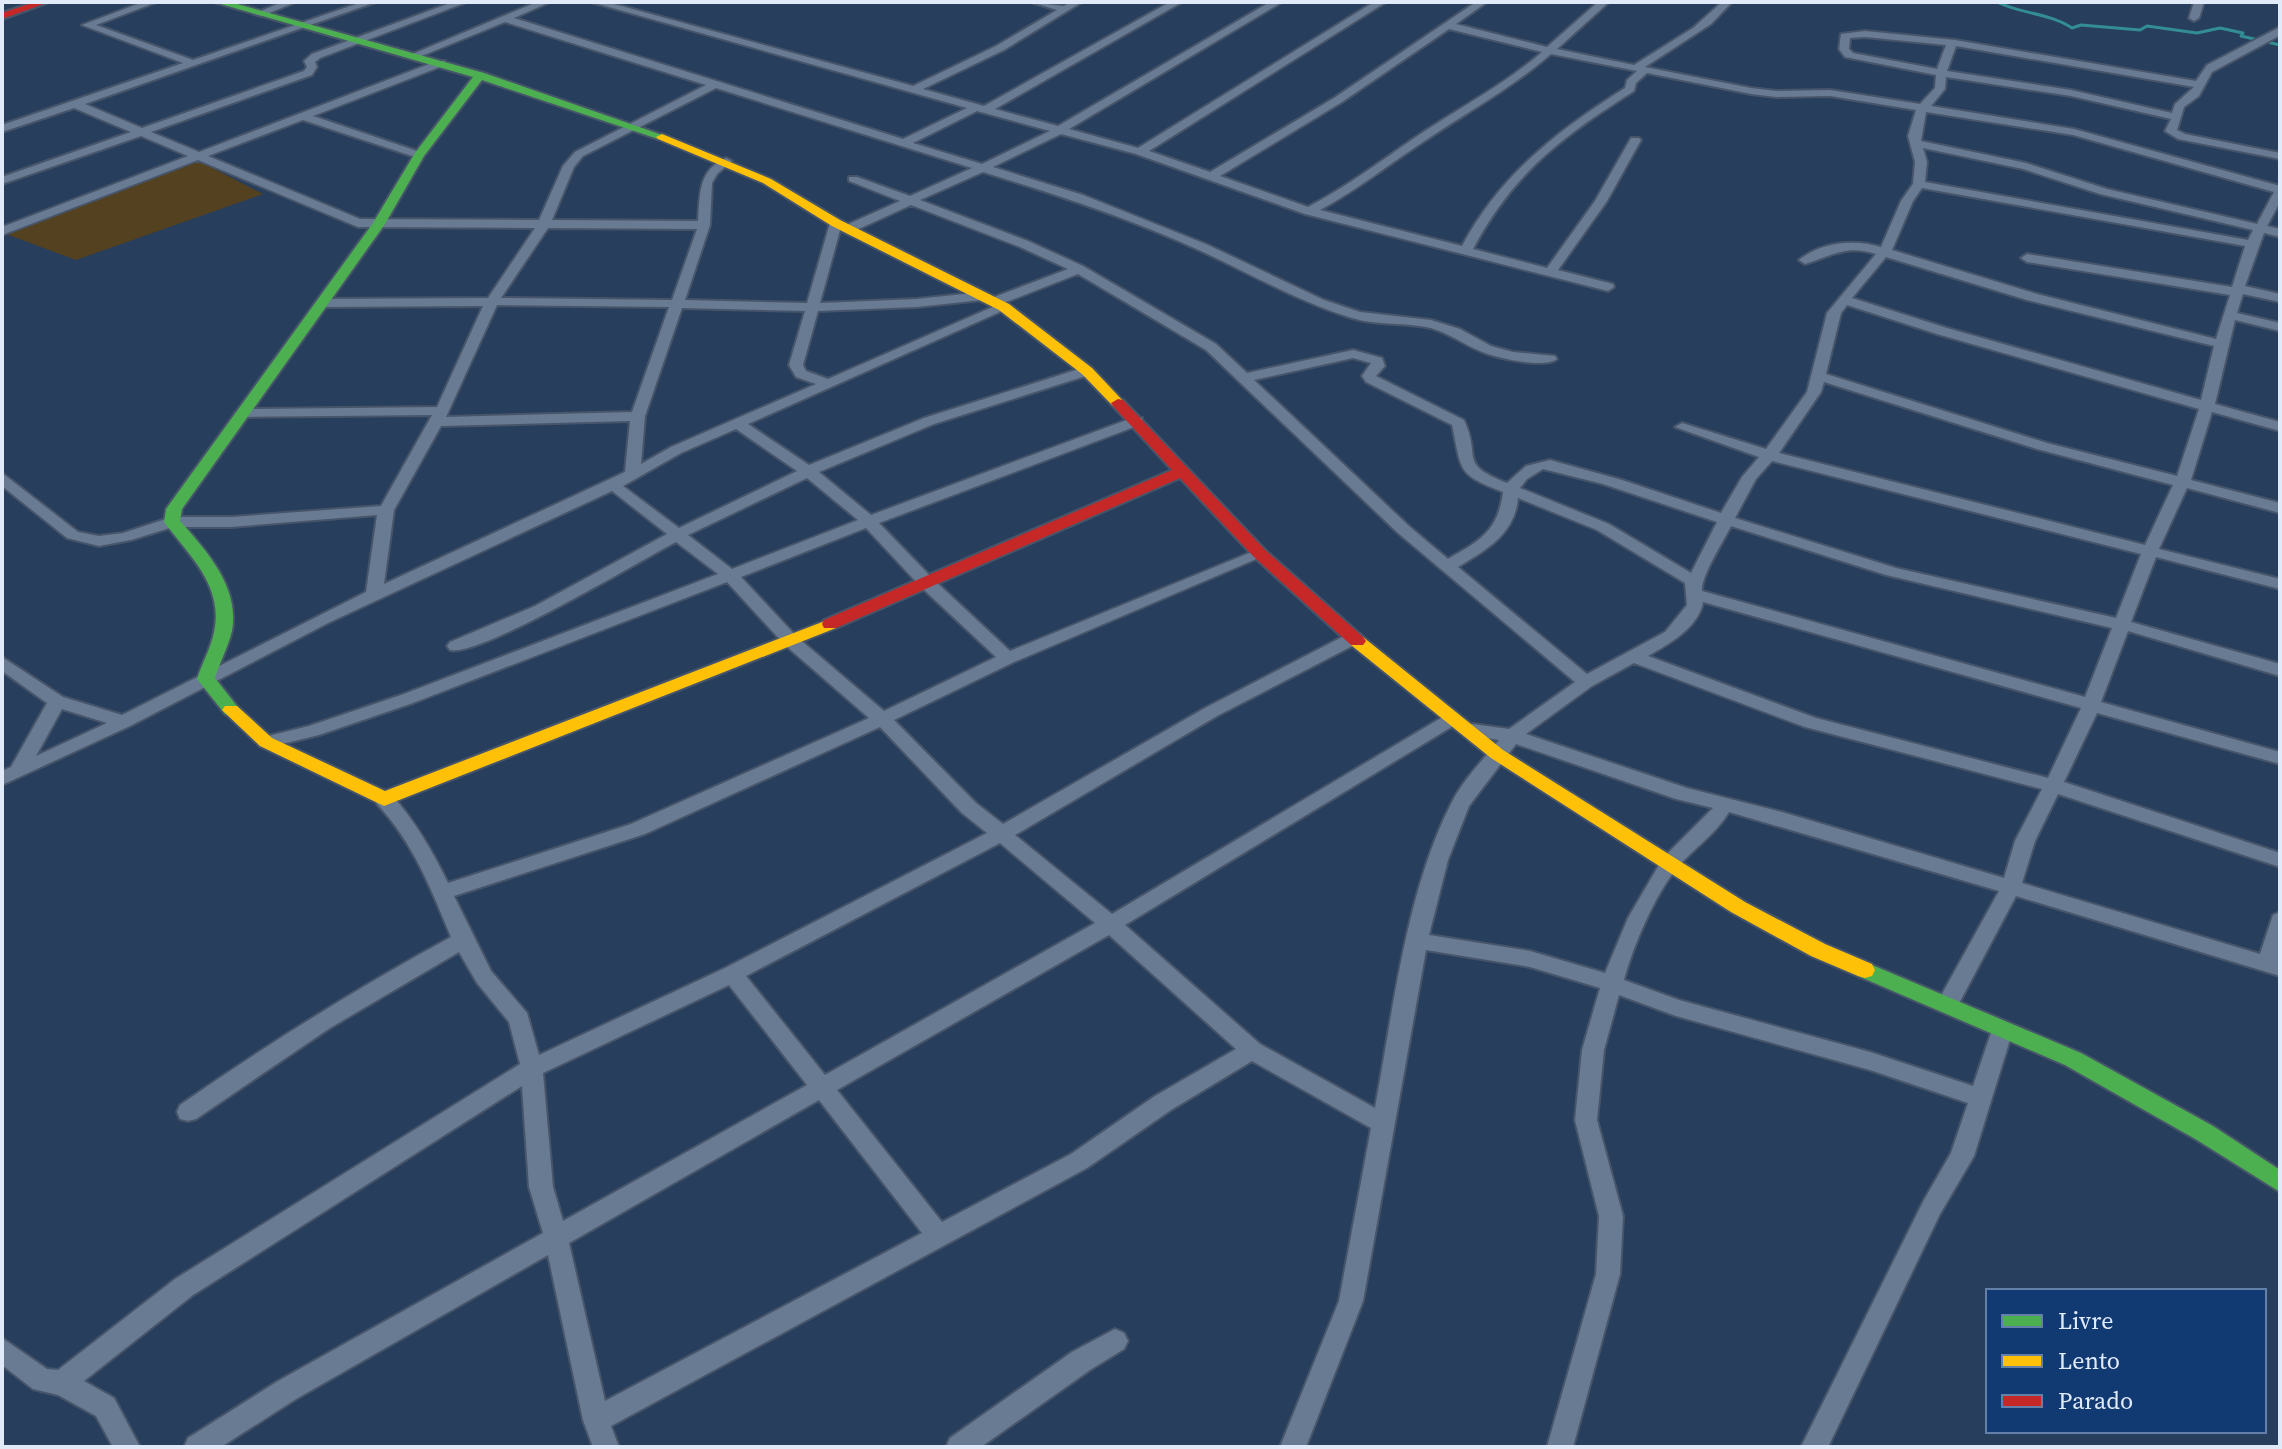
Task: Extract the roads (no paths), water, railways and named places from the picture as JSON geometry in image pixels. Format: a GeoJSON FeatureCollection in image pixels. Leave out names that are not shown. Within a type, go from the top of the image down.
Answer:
{"type":"FeatureCollection","features":[{"type":"Feature","properties":{"kind":"street"},"geometry":{"type":"LineString","coordinates":[[2,16],[44,2]]}},
{"type":"Feature","properties":{"kind":"street"},"geometry":{"type":"LineString","coordinates":[[152,2],[87,25],[195,64]]}},
{"type":"Feature","properties":{"kind":"street"},"geometry":{"type":"LineString","coordinates":[[219,2],[415,55],[633,125],[726,161],[778,187],[842,226],[993,301],[1087,371],[1260,554],[1354,638],[1458,724],[1504,745],[1725,804],[2274,966],[2280,920]]}},
{"type":"Feature","properties":{"kind":"street"},"geometry":{"type":"LineString","coordinates":[[259,14],[291,2]]}},
{"type":"Feature","properties":{"kind":"street"},"geometry":{"type":"LineString","coordinates":[[2,129],[371,2]]}},
{"type":"Feature","properties":{"kind":"street"},"geometry":{"type":"LineString","coordinates":[[2,181],[308,73],[312,67],[309,61],[316,56],[462,2]]}},
{"type":"Feature","properties":{"kind":"street"},"geometry":{"type":"LineString","coordinates":[[415,55],[545,2]]}},
{"type":"Feature","properties":{"kind":"street"},"geometry":{"type":"LineString","coordinates":[[596,2],[1140,152],[1309,211],[1608,287]]}},
{"type":"Feature","properties":{"kind":"street"},"geometry":{"type":"LineString","coordinates":[[1036,2],[1065,9]]}},
{"type":"Feature","properties":{"kind":"street"},"geometry":{"type":"LineString","coordinates":[[915,89],[1000,48],[1077,2]]}},
{"type":"Feature","properties":{"kind":"street"},"geometry":{"type":"LineString","coordinates":[[906,142],[982,108],[1177,2]]}},
{"type":"Feature","properties":{"kind":"street"},"geometry":{"type":"LineString","coordinates":[[826,383],[801,374],[796,365],[810,307],[842,226],[913,202],[984,169],[1060,129],[1277,2]]}},
{"type":"Feature","properties":{"kind":"street"},"geometry":{"type":"LineString","coordinates":[[1140,152],[1381,2]]}},
{"type":"Feature","properties":{"kind":"street"},"geometry":{"type":"LineString","coordinates":[[1212,176],[1338,100],[1482,2]]}},
{"type":"Feature","properties":{"kind":"street"},"geometry":{"type":"LineString","coordinates":[[1309,211],[1373,174],[1417,141],[1501,89],[1551,51],[1604,2]]}},
{"type":"Feature","properties":{"kind":"street"},"geometry":{"type":"LineString","coordinates":[[1466,250],[1490,208],[1514,178],[1570,129],[1630,89],[1640,69],[1656,52],[1700,29],[1727,2]]}},
{"type":"Feature","properties":{"kind":"street"},"geometry":{"type":"LineString","coordinates":[[2194,18],[2199,2]]}},
{"type":"Feature","properties":{"kind":"street"},"geometry":{"type":"LineString","coordinates":[[506,19],[906,142],[1135,218],[1319,303],[1358,316],[1431,324],[1486,349],[1550,359]]}},
{"type":"Feature","properties":{"kind":"street"},"geometry":{"type":"LineString","coordinates":[[1450,26],[1551,51],[1751,91],[1830,93],[2074,132],[2280,191],[2252,244],[2221,344],[2207,407],[2183,480],[2150,551],[2080,733],[2025,841],[2010,889],[1948,1003]]}},
{"type":"Feature","properties":{"kind":"street"},"geometry":{"type":"LineString","coordinates":[[2280,30],[2212,66],[2192,97],[2179,106],[2171,131],[2182,137],[2280,156]]}},
{"type":"Feature","properties":{"kind":"street"},"geometry":{"type":"LineString","coordinates":[[2177,117],[2028,86],[1944,75],[1849,55],[1845,52],[1845,36],[1854,32],[1952,43],[2200,85]]}},
{"type":"Feature","properties":{"kind":"street"},"geometry":{"type":"LineString","coordinates":[[1293,1447],[1351,1301],[1417,941],[1438,860],[1460,804],[1504,745],[1586,682],[1671,636],[1695,606],[1694,588],[1736,499],[1806,406],[1819,376],[1829,327],[1845,300],[1885,251],[1907,201],[1919,184],[1921,162],[1914,136],[1922,109],[1940,89],[1944,75],[1942,69],[1952,43]]}},
{"type":"Feature","properties":{"kind":"street"},"geometry":{"type":"LineString","coordinates":[[2028,86],[2035,58]]}},
{"type":"Feature","properties":{"kind":"street"},"geometry":{"type":"LineString","coordinates":[[2,231],[441,63]]}},
{"type":"Feature","properties":{"kind":"street"},"geometry":{"type":"LineString","coordinates":[[172,522],[174,509],[379,224],[419,155],[480,75]]}},
{"type":"Feature","properties":{"kind":"street"},"geometry":{"type":"LineString","coordinates":[[374,594],[386,510],[439,416],[492,301],[544,224],[569,166],[579,154],[714,85]]}},
{"type":"Feature","properties":{"kind":"street"},"geometry":{"type":"LineString","coordinates":[[75,104],[344,219],[379,224],[704,225]]}},
{"type":"Feature","properties":{"kind":"street"},"geometry":{"type":"LineString","coordinates":[[305,117],[419,155]]}},
{"type":"Feature","properties":{"kind":"street"},"geometry":{"type":"LineString","coordinates":[[1550,273],[1601,201],[1635,140]]}},
{"type":"Feature","properties":{"kind":"street"},"geometry":{"type":"LineString","coordinates":[[1916,143],[2026,166],[2104,192],[2280,233]]}},
{"type":"Feature","properties":{"kind":"street"},"geometry":{"type":"LineString","coordinates":[[632,474],[638,416],[704,225],[706,183],[712,172],[726,161]]}},
{"type":"Feature","properties":{"kind":"street"},"geometry":{"type":"LineString","coordinates":[[853,179],[1024,244],[1079,269],[1211,347],[1446,567],[1586,682]]}},
{"type":"Feature","properties":{"kind":"street"},"geometry":{"type":"LineString","coordinates":[[1919,184],[2252,244]]}},
{"type":"Feature","properties":{"kind":"street"},"geometry":{"type":"LineString","coordinates":[[1805,260],[1841,246],[1864,246],[2032,297],[2221,344]]}},
{"type":"Feature","properties":{"kind":"street"},"geometry":{"type":"LineString","coordinates":[[2027,258],[2280,298]]}},
{"type":"Feature","properties":{"kind":"street"},"geometry":{"type":"LineString","coordinates":[[9,776],[124,722],[374,594],[613,485],[676,450],[826,383],[993,301],[1079,269]]}},
{"type":"Feature","properties":{"kind":"street"},"geometry":{"type":"LineString","coordinates":[[1845,300],[2280,427]]}},
{"type":"Feature","properties":{"kind":"street"},"geometry":{"type":"LineString","coordinates":[[323,303],[492,301],[810,307],[993,301]]}},
{"type":"Feature","properties":{"kind":"street"},"geometry":{"type":"LineString","coordinates":[[2230,315],[2280,327]]}},
{"type":"Feature","properties":{"kind":"street"},"geometry":{"type":"LineString","coordinates":[[1245,378],[1353,354],[1369,358],[1378,364],[1369,376],[1371,379],[1459,423],[1468,467],[1476,476],[1603,527],[1694,588],[1756,613],[2280,758]]}},
{"type":"Feature","properties":{"kind":"street"},"geometry":{"type":"LineString","coordinates":[[456,646],[501,631],[679,534],[809,472],[984,401],[1087,371]]}},
{"type":"Feature","properties":{"kind":"street"},"geometry":{"type":"LineString","coordinates":[[1819,376],[2042,446],[2183,480],[2280,508]]}},
{"type":"Feature","properties":{"kind":"street"},"geometry":{"type":"LineString","coordinates":[[242,413],[638,416]]}},
{"type":"Feature","properties":{"kind":"street"},"geometry":{"type":"LineString","coordinates":[[266,742],[313,731],[407,699],[1137,421]]}},
{"type":"Feature","properties":{"kind":"street"},"geometry":{"type":"LineString","coordinates":[[737,423],[809,472],[869,522],[927,583],[1008,658]]}},
{"type":"Feature","properties":{"kind":"street"},"geometry":{"type":"LineString","coordinates":[[1682,427],[1768,455],[2280,584]]}},
{"type":"Feature","properties":{"kind":"street"},"geometry":{"type":"LineString","coordinates":[[638,438],[676,450]]}},
{"type":"Feature","properties":{"kind":"street"},"geometry":{"type":"LineString","coordinates":[[1446,567],[1482,545],[1501,528],[1511,510],[1510,491],[1516,481],[1529,470],[1541,465],[1553,465],[1617,482],[1644,494],[1892,572],[2124,625],[2280,670]]}},
{"type":"Feature","properties":{"kind":"street"},"geometry":{"type":"LineString","coordinates":[[384,799],[791,641],[1182,471]]}},
{"type":"Feature","properties":{"kind":"street"},"geometry":{"type":"LineString","coordinates":[[2,478],[73,535],[99,541],[125,537],[172,522],[231,522],[386,510]]}},
{"type":"Feature","properties":{"kind":"street"},"geometry":{"type":"LineString","coordinates":[[613,485],[731,576],[791,641],[882,719],[969,808],[1111,924],[1204,1011],[1252,1050],[1382,1123]]}},
{"type":"Feature","properties":{"kind":"street"},"geometry":{"type":"LineString","coordinates":[[172,522],[217,579],[225,607],[218,650],[206,679]]}},
{"type":"Feature","properties":{"kind":"street"},"geometry":{"type":"LineString","coordinates":[[442,892],[638,829],[882,719],[1008,658],[1260,554]]}},
{"type":"Feature","properties":{"kind":"street"},"geometry":{"type":"LineString","coordinates":[[62,1383],[184,1287],[532,1068],[732,974],[1003,833],[1211,712],[1354,638]]}},
{"type":"Feature","properties":{"kind":"street"},"geometry":{"type":"LineString","coordinates":[[1635,657],[1811,723],[2055,786],[2280,860]]}},
{"type":"Feature","properties":{"kind":"street"},"geometry":{"type":"LineString","coordinates":[[2,663],[57,701],[124,722]]}},
{"type":"Feature","properties":{"kind":"street"},"geometry":{"type":"LineString","coordinates":[[206,679],[223,702],[266,742],[384,799],[398,812],[484,977],[519,1019],[532,1068],[541,1187],[556,1236],[596,1420],[606,1447]]}},
{"type":"Feature","properties":{"kind":"street"},"geometry":{"type":"LineString","coordinates":[[9,776],[57,701]]}},
{"type":"Feature","properties":{"kind":"street"},"geometry":{"type":"LineString","coordinates":[[197,1447],[287,1390],[1458,724]]}},
{"type":"Feature","properties":{"kind":"street"},"geometry":{"type":"LineString","coordinates":[[1504,745],[1670,863],[1738,907],[1818,950],[2073,1059],[2205,1133],[2280,1182]]}},
{"type":"Feature","properties":{"kind":"street"},"geometry":{"type":"LineString","coordinates":[[1560,1447],[1608,1274],[1611,1216],[1586,1120],[1593,1050],[1612,983],[1638,918],[1670,863],[1714,821],[1725,804]]}},
{"type":"Feature","properties":{"kind":"street"},"geometry":{"type":"LineString","coordinates":[[188,1112],[246,1071],[388,981],[463,940]]}},
{"type":"Feature","properties":{"kind":"street"},"geometry":{"type":"LineString","coordinates":[[1417,941],[1530,959],[1612,983],[1676,1008],[1870,1061],[1982,1098]]}},
{"type":"Feature","properties":{"kind":"street"},"geometry":{"type":"LineString","coordinates":[[732,974],[940,1238]]}},
{"type":"Feature","properties":{"kind":"street"},"geometry":{"type":"LineString","coordinates":[[1814,1447],[1932,1207],[1962,1156],[2002,1030]]}},
{"type":"Feature","properties":{"kind":"street"},"geometry":{"type":"LineString","coordinates":[[596,1420],[1079,1161],[1163,1103],[1252,1050]]}},
{"type":"Feature","properties":{"kind":"street"},"geometry":{"type":"LineString","coordinates":[[959,1447],[1081,1361],[1115,1341]]}},
{"type":"Feature","properties":{"kind":"street"},"geometry":{"type":"LineString","coordinates":[[2,1350],[42,1380],[62,1383],[105,1407],[127,1447]]}},
{"type":"Feature","properties":{"kind":"waterway"},"geometry":{"type":"LineString","coordinates":[[1997,2],[2054,19],[2072,28],[2081,25],[2140,30],[2147,26],[2197,33],[2220,28],[2280,45]]}}]}
